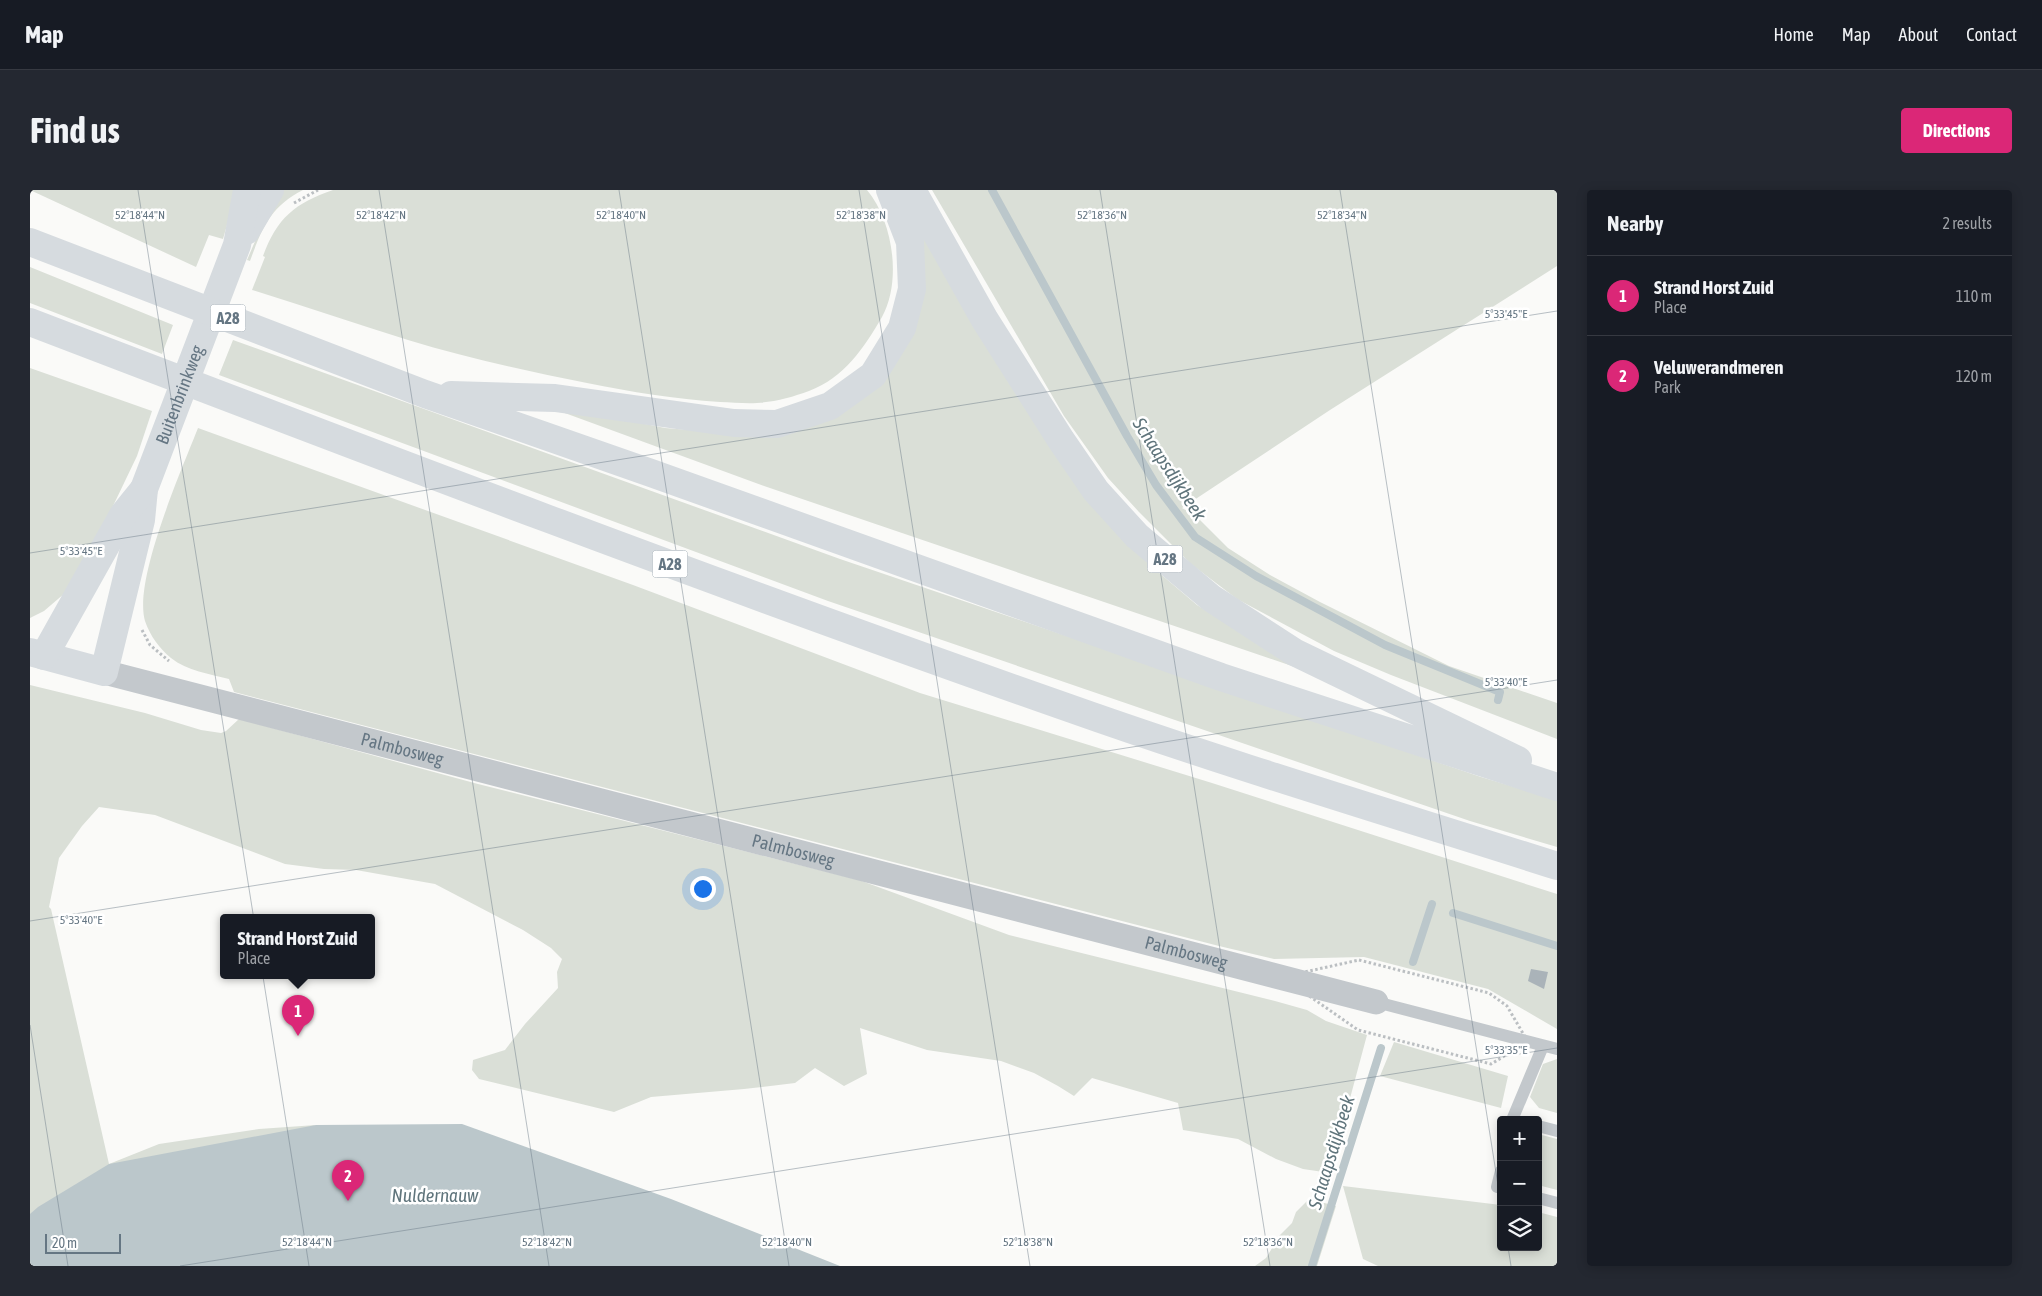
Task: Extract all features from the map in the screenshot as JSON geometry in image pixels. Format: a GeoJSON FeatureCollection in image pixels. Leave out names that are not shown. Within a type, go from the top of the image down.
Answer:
{"type":"FeatureCollection","features":[{"type":"Feature","properties":{"kind":"main road","name":"Buitenbrinkweg"},"geometry":{"type":"LineString","coordinates":[[236,250],[247,190]]}},
{"type":"Feature","properties":{"kind":"main road","name":"Buitenbrinkweg"},"geometry":{"type":"LineString","coordinates":[[104,672],[141,520],[144,489],[236,250],[270,190]]}},
{"type":"Feature","properties":{"kind":"main road","name":"A28"},"geometry":{"type":"LineString","coordinates":[[425,394],[555,398],[734,424],[777,424],[830,406],[873,375],[902,328],[912,289],[910,242],[890,190]]}},
{"type":"Feature","properties":{"kind":"main road","name":"A28"},"geometry":{"type":"LineString","coordinates":[[912,190],[985,320],[1061,440],[1096,492],[1137,536],[1211,598],[1294,652],[1557,779]]}},
{"type":"Feature","properties":{"kind":"main road","name":"A28"},"geometry":{"type":"LineString","coordinates":[[30,242],[425,394],[1221,677],[1557,787]]}},
{"type":"Feature","properties":{"kind":"main road","name":"A28"},"geometry":{"type":"LineString","coordinates":[[30,322],[544,519],[1070,709],[1315,790],[1557,866]]}},
{"type":"Feature","properties":{"kind":"main road","name":"Buitenbrinkweg"},"geometry":{"type":"LineString","coordinates":[[37,654],[123,515],[144,489]]}},
{"type":"Feature","properties":{"kind":"main road","name":"Palmbosweg"},"geometry":{"type":"LineString","coordinates":[[37,654],[104,672]]}},
{"type":"Feature","properties":{"kind":"street","name":"Palmbosweg"},"geometry":{"type":"LineString","coordinates":[[104,672],[1376,1002]]}},
{"type":"Feature","properties":{"kind":"lane","name":"Palmbosweg"},"geometry":{"type":"LineString","coordinates":[[1376,1002],[1557,1049]]}},
{"type":"Feature","properties":{"kind":"lane"},"geometry":{"type":"LineString","coordinates":[[1515,1116],[1542,1046]]}},
{"type":"Feature","properties":{"kind":"lane"},"geometry":{"type":"LineString","coordinates":[[1542,1127],[1557,1131]]}},
{"type":"Feature","properties":{"kind":"lane"},"geometry":{"type":"LineString","coordinates":[[1542,1199],[1557,1203]]}},
{"type":"Feature","properties":{"kind":"path"},"geometry":{"type":"LineString","coordinates":[[1359,960],[1489,993],[1507,1006],[1528,1042],[1491,1064],[1358,1030],[1282,977],[1359,960]]}},
{"type":"Feature","properties":{"kind":"shaded area"},"geometry":{"type":"Polygon","coordinates":[[[30,190],[237,190],[223,239],[209,235],[196,267],[30,190]]]}},
{"type":"Feature","properties":{"kind":"shaded area"},"geometry":{"type":"Polygon","coordinates":[[[277,190],[303,190],[275,211],[263,229],[250,261],[247,260],[277,190]]]}},
{"type":"Feature","properties":{"kind":"shaded area"},"geometry":{"type":"Polygon","coordinates":[[[333,190],[867,190],[876,203],[888,234],[892,252],[892,286],[882,317],[860,351],[833,378],[809,391],[777,400],[748,403],[653,395],[520,369],[452,353],[252,290],[265,257],[263,256],[268,243],[281,222],[308,200],[333,190]]]}},
{"type":"Feature","properties":{"kind":"shaded area"},"geometry":{"type":"Polygon","coordinates":[[[932,190],[1557,190],[1557,266],[1330,410],[1182,508],[1196,516],[1228,548],[1270,575],[1320,602],[1449,666],[1557,703],[1557,739],[1334,651],[1237,599],[1191,564],[1108,478],[1064,416],[932,190]]]}},
{"type":"Feature","properties":{"kind":"shaded area"},"geometry":{"type":"Polygon","coordinates":[[[917,219],[1106,521],[1157,571],[1197,605],[1235,629],[1330,679],[767,487],[532,401],[665,428],[738,434],[885,372],[917,219]]]}},
{"type":"Feature","properties":{"kind":"shaded area"},"geometry":{"type":"Polygon","coordinates":[[[30,267],[173,325],[162,354],[30,303],[30,267]]]}},
{"type":"Feature","properties":{"kind":"shaded area"},"geometry":{"type":"Polygon","coordinates":[[[233,340],[840,559],[1481,777],[1557,800],[1557,847],[1470,821],[828,601],[219,375],[233,340]]]}},
{"type":"Feature","properties":{"kind":"shaded area"},"geometry":{"type":"Polygon","coordinates":[[[30,368],[152,411],[137,456],[90,554],[65,593],[44,611],[30,618],[30,368]]]}},
{"type":"Feature","properties":{"kind":"shaded area"},"geometry":{"type":"Polygon","coordinates":[[[198,428],[633,585],[920,693],[1212,783],[1557,894],[1557,1029],[1488,989],[1364,957],[1274,959],[234,692],[229,679],[191,669],[171,658],[156,642],[145,621],[143,603],[152,553],[171,496],[198,428]]]}},
{"type":"Feature","properties":{"kind":"shaded area"},"geometry":{"type":"Polygon","coordinates":[[[30,685],[145,713],[201,730],[221,733],[239,719],[478,784],[859,880],[1009,935],[1307,1010],[1326,1021],[1367,1035],[1330,1173],[1303,1169],[1276,1159],[1238,1139],[1183,1130],[1178,1103],[1092,1078],[1074,1096],[1034,1073],[1001,1061],[927,1050],[860,1028],[867,1074],[844,1086],[815,1068],[795,1083],[651,1097],[614,1112],[479,1079],[472,1070],[473,1060],[505,1050],[525,1024],[558,988],[557,972],[562,959],[551,948],[523,930],[435,884],[356,870],[324,869],[285,864],[155,815],[99,807],[82,826],[59,858],[49,907],[109,1164],[159,1144],[259,1129],[316,1125],[30,1266],[30,685]]]}},
{"type":"Feature","properties":{"kind":"shaded area"},"geometry":{"type":"Polygon","coordinates":[[[1394,1042],[1508,1076],[1501,1108],[1380,1076],[1394,1042]]]}},
{"type":"Feature","properties":{"kind":"shaded area"},"geometry":{"type":"Polygon","coordinates":[[[1557,1059],[1557,1113],[1539,1108],[1530,1097],[1543,1064],[1557,1059]]]}},
{"type":"Feature","properties":{"kind":"shaded area"},"geometry":{"type":"Polygon","coordinates":[[[1542,1135],[1557,1139],[1557,1190],[1542,1186],[1542,1135]]]}},
{"type":"Feature","properties":{"kind":"shaded area"},"geometry":{"type":"Polygon","coordinates":[[[1343,1186],[1497,1205],[1497,1251],[1542,1251],[1542,1213],[1557,1217],[1557,1266],[1378,1266],[1363,1259],[1343,1186]]]}},
{"type":"Feature","properties":{"kind":"shaded area"},"geometry":{"type":"Polygon","coordinates":[[[1309,1199],[1336,1206],[1317,1266],[1255,1266],[1266,1258],[1280,1235],[1292,1223],[1296,1212],[1309,1199]]]}},
{"type":"Feature","properties":{"kind":"water","name":"Nuldernauw"},"geometry":{"type":"Polygon","coordinates":[[[462,1124],[671,1199],[840,1266],[30,1266],[30,1214],[38,1207],[109,1164],[316,1125],[462,1124]]]}},
{"type":"Feature","properties":{"kind":"building"},"geometry":{"type":"Polygon","coordinates":[[[1531,969],[1548,972],[1544,989],[1528,981],[1531,969]]]}},
{"type":"Feature","properties":{"kind":"waterway","name":"Schaapsdijkbeek"},"geometry":{"type":"LineString","coordinates":[[992,190],[1127,436],[1156,485],[1195,537],[1256,576],[1385,645],[1500,692],[1498,700]]}},
{"type":"Feature","properties":{"kind":"waterway","name":"Schaapsdijkbeek"},"geometry":{"type":"LineString","coordinates":[[1413,962],[1432,904]]}},
{"type":"Feature","properties":{"kind":"waterway"},"geometry":{"type":"LineString","coordinates":[[1453,913],[1557,946]]}},
{"type":"Feature","properties":{"kind":"waterway","name":"Schaapsdijkbeek"},"geometry":{"type":"LineString","coordinates":[[1312,1266],[1381,1048]]}},
{"type":"Feature","properties":{"kind":"place","name":"Strand Horst Zuid"},"geometry":{"type":"Point","coordinates":[298,1036]}},
{"type":"Feature","properties":{"kind":"place","name":"Veluwerandmeren"},"geometry":{"type":"Point","coordinates":[348,1201]}}]}
